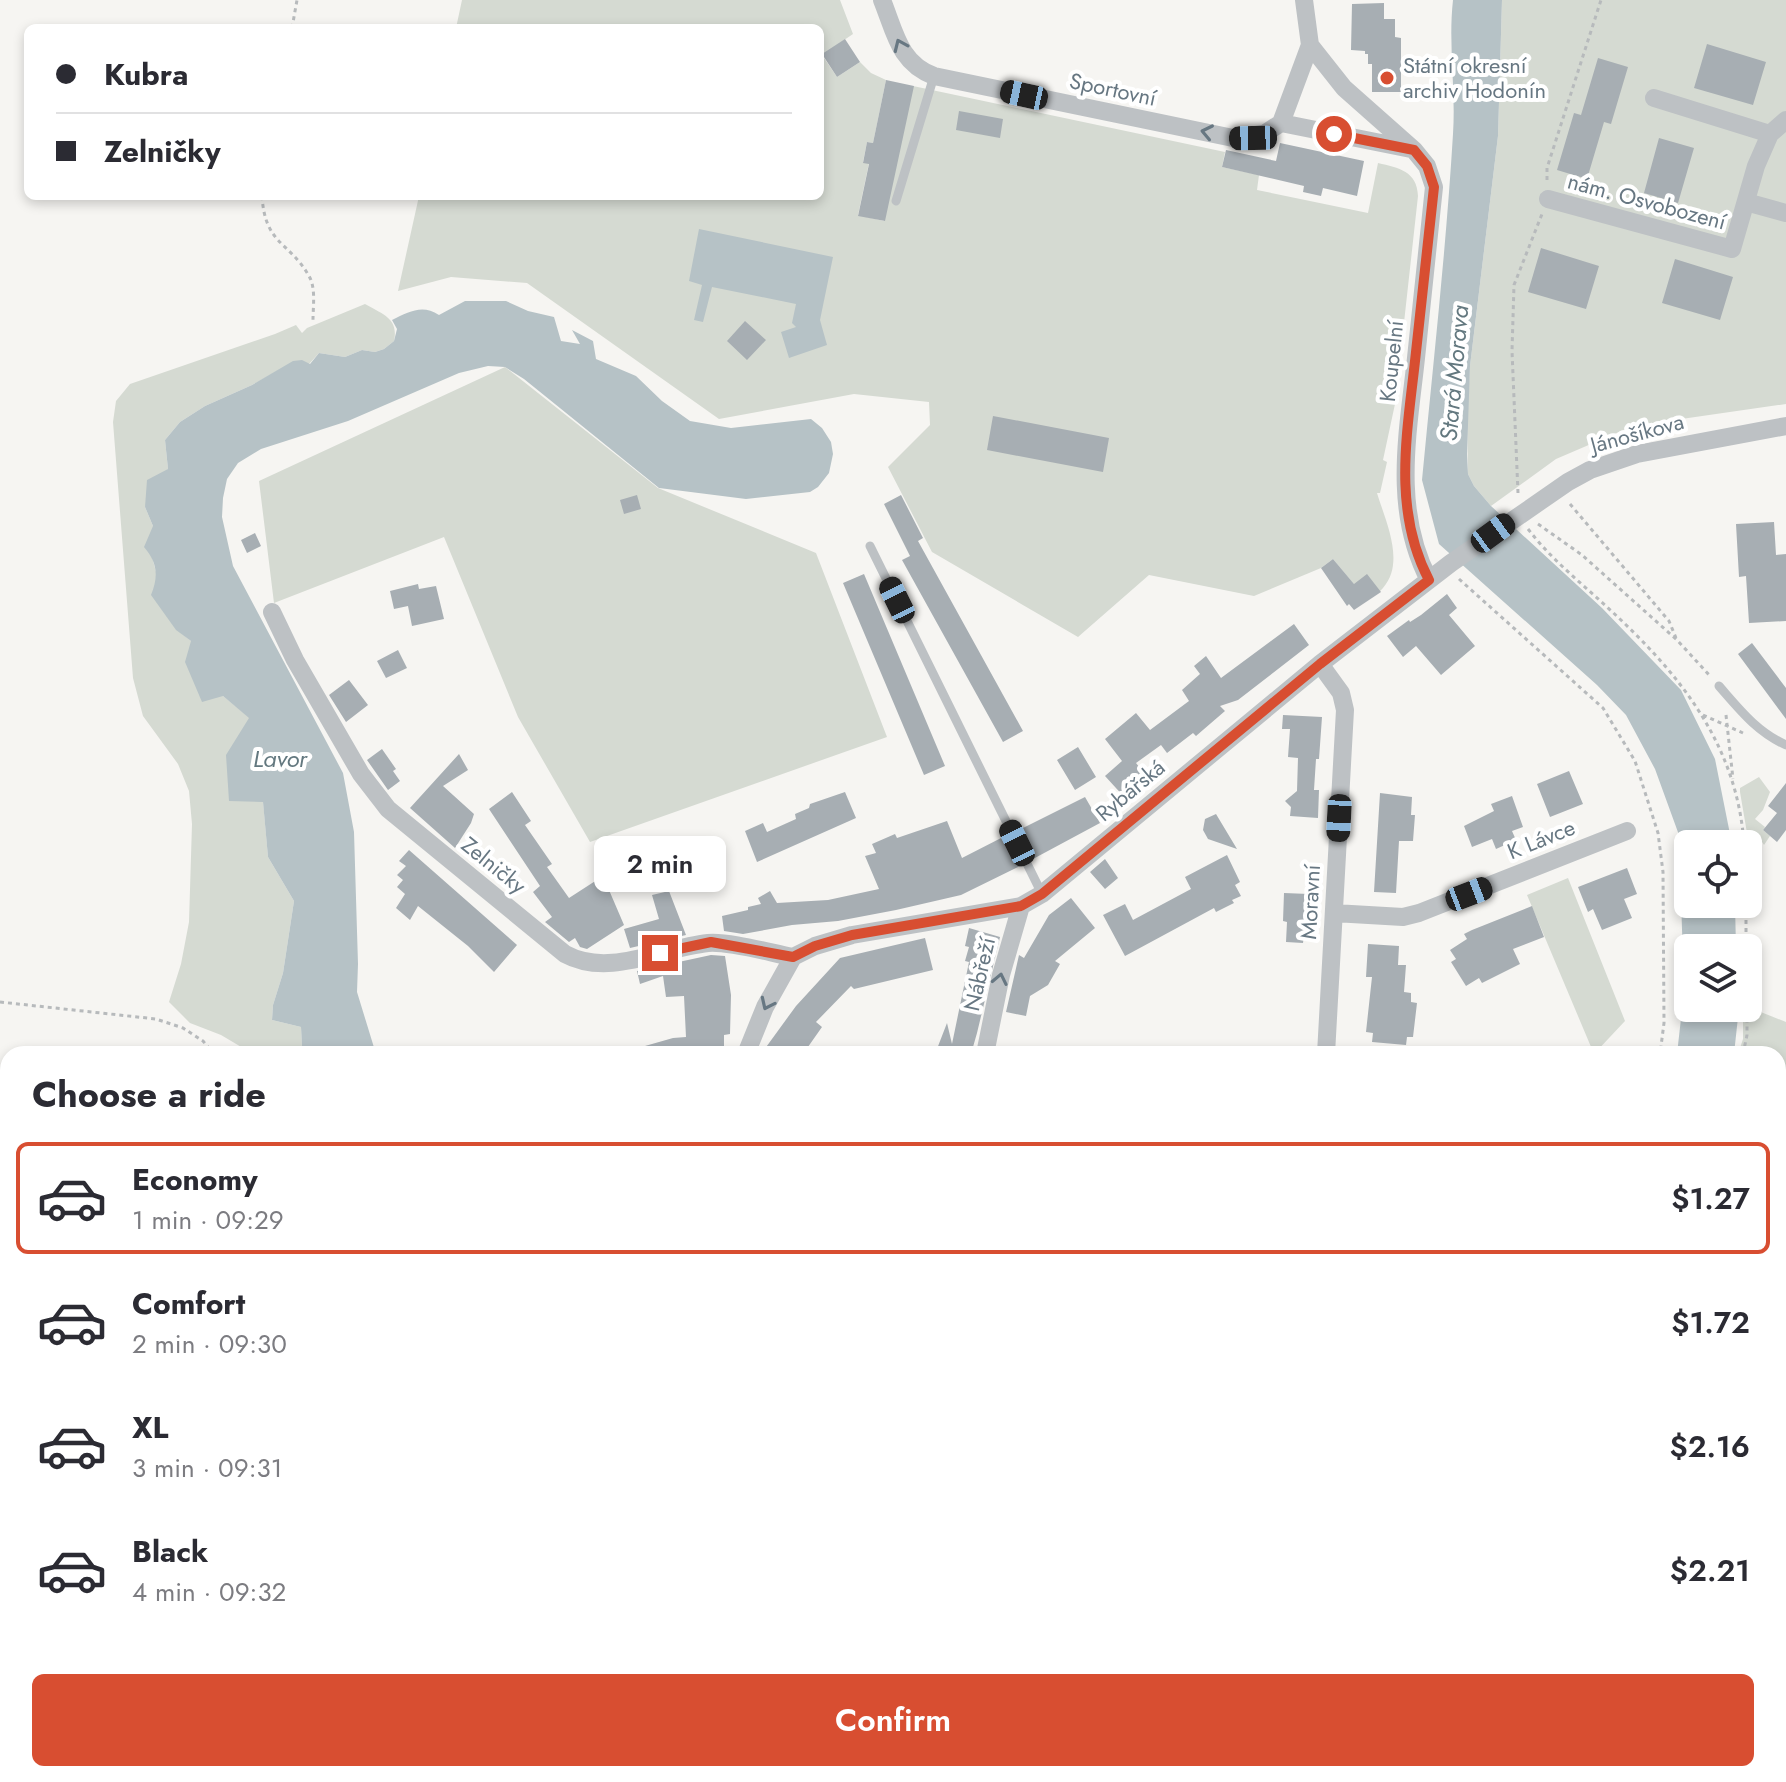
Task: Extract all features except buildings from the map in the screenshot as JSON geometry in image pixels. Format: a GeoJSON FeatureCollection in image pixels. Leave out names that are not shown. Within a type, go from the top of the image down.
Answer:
{"type":"FeatureCollection","features":[{"type":"Feature","properties":{"kind":"street","name":"Sportovní"},"geometry":{"type":"LineString","coordinates":[[882,0],[908,61],[934,76],[1233,138],[1253,138],[1281,123]]}},
{"type":"Feature","properties":{"kind":"street"},"geometry":{"type":"LineString","coordinates":[[1304,0],[1310,45],[1281,123],[1414,150]]}},
{"type":"Feature","properties":{"kind":"street","name":"Koupelní"},"geometry":{"type":"LineString","coordinates":[[1310,45],[1344,88],[1414,150],[1427,166],[1434,187],[1403,475],[1411,539],[1429,580]]}},
{"type":"Feature","properties":{"kind":"street"},"geometry":{"type":"LineString","coordinates":[[1654,98],[1770,134]]}},
{"type":"Feature","properties":{"kind":"street","name":"nám. Osvobození"},"geometry":{"type":"LineString","coordinates":[[1548,199],[1732,249],[1756,166],[1770,134],[1786,120]]}},
{"type":"Feature","properties":{"kind":"street","name":"nám. Osvobození"},"geometry":{"type":"LineString","coordinates":[[1746,202],[1786,213]]}},
{"type":"Feature","properties":{"kind":"street","name":"Jánošíkova"},"geometry":{"type":"LineString","coordinates":[[1449,565],[1590,470],[1637,454],[1786,426]]}},
{"type":"Feature","properties":{"kind":"street","name":"Rybářská"},"geometry":{"type":"LineString","coordinates":[[793,957],[815,946],[852,935],[1021,906],[1042,894],[1320,664],[1449,565]]}},
{"type":"Feature","properties":{"kind":"street","name":"Zelničky"},"geometry":{"type":"LineString","coordinates":[[272,612],[295,660],[361,774],[388,809],[565,954],[588,964],[610,964],[711,942],[793,957]]}},
{"type":"Feature","properties":{"kind":"street","name":"Moravní"},"geometry":{"type":"LineString","coordinates":[[1320,664],[1341,693],[1345,710],[1326,1046]]}},
{"type":"Feature","properties":{"kind":"street","name":"K Lávce"},"geometry":{"type":"LineString","coordinates":[[1334,913],[1403,917],[1419,913],[1627,831]]}},
{"type":"Feature","properties":{"kind":"street","name":"Nábřeží"},"geometry":{"type":"LineString","coordinates":[[987,1046],[1001,975],[1021,906]]}},
{"type":"Feature","properties":{"kind":"street"},"geometry":{"type":"LineString","coordinates":[[749,1046],[765,1007],[793,957]]}},
{"type":"Feature","properties":{"kind":"lane"},"geometry":{"type":"LineString","coordinates":[[896,201],[934,76]]}},
{"type":"Feature","properties":{"kind":"lane"},"geometry":{"type":"LineString","coordinates":[[870,546],[1042,894]]}},
{"type":"Feature","properties":{"kind":"lane"},"geometry":{"type":"LineString","coordinates":[[1719,686],[1757,728],[1786,745]]}},
{"type":"Feature","properties":{"kind":"path"},"geometry":{"type":"LineString","coordinates":[[293,24],[297,0]]}},
{"type":"Feature","properties":{"kind":"path"},"geometry":{"type":"LineString","coordinates":[[1519,496],[1512,351],[1514,285],[1548,199],[1547,168],[1601,0]]}},
{"type":"Feature","properties":{"kind":"path"},"geometry":{"type":"LineString","coordinates":[[262,200],[270,232],[310,277],[313,320]]}},
{"type":"Feature","properties":{"kind":"path"},"geometry":{"type":"LineString","coordinates":[[1561,496],[1592,526],[1669,621],[1677,640]]}},
{"type":"Feature","properties":{"kind":"path"},"geometry":{"type":"LineString","coordinates":[[1522,518],[1582,555],[1677,640],[1719,686]]}},
{"type":"Feature","properties":{"kind":"path"},"geometry":{"type":"LineString","coordinates":[[1530,532],[1554,559],[1659,656],[1703,715],[1734,786]]}},
{"type":"Feature","properties":{"kind":"path"},"geometry":{"type":"LineString","coordinates":[[1449,565],[1603,708],[1635,761],[1658,833],[1663,872],[1664,1023],[1661,1046]]}},
{"type":"Feature","properties":{"kind":"path"},"geometry":{"type":"LineString","coordinates":[[1729,697],[1726,728],[1742,830]]}},
{"type":"Feature","properties":{"kind":"path"},"geometry":{"type":"LineString","coordinates":[[1703,715],[1741,734],[1757,728]]}},
{"type":"Feature","properties":{"kind":"path"},"geometry":{"type":"LineString","coordinates":[[0,1002],[156,1019],[183,1028],[207,1046]]}},
{"type":"Feature","properties":{"kind":"path"},"geometry":{"type":"LineString","coordinates":[[1745,1046],[1747,1022]]}},
{"type":"Feature","properties":{"kind":"shaded area"},"geometry":{"type":"Polygon","coordinates":[[[462,0],[840,0],[853,34],[824,54],[824,24],[457,24],[462,0]]]}},
{"type":"Feature","properties":{"kind":"shaded area"},"geometry":{"type":"Polygon","coordinates":[[[1502,0],[1786,0],[1786,404],[1633,426],[1556,459],[1491,506],[1468,474],[1467,417],[1470,366],[1498,136],[1502,0]]]}},
{"type":"Feature","properties":{"kind":"shaded area"},"geometry":{"type":"Polygon","coordinates":[[[824,58],[837,77],[860,62],[871,73],[886,80],[873,143],[867,142],[863,162],[869,163],[858,215],[884,221],[913,86],[1225,152],[1222,167],[1259,175],[1257,190],[1368,213],[1378,163],[1393,167],[1410,176],[1418,196],[1395,404],[1383,460],[1387,462],[1380,493],[1377,493],[1392,541],[1390,578],[1381,590],[1367,600],[1333,559],[1321,568],[1254,596],[1149,575],[1078,637],[932,552],[888,467],[930,425],[929,402],[854,394],[719,419],[527,283],[451,277],[398,291],[418,200],[824,200],[824,58]]]}},
{"type":"Feature","properties":{"kind":"shaded area"},"geometry":{"type":"Polygon","coordinates":[[[365,304],[392,322],[395,333],[394,341],[375,352],[362,350],[345,357],[319,353],[309,364],[293,362],[205,406],[180,422],[165,440],[168,469],[145,507],[153,526],[152,557],[158,579],[152,595],[176,629],[191,641],[223,696],[250,718],[229,800],[263,801],[268,857],[294,901],[272,1020],[301,1027],[302,1046],[240,1046],[190,1023],[169,1002],[181,964],[189,922],[192,824],[189,791],[178,764],[143,716],[133,678],[113,422],[116,401],[130,384],[296,325],[302,333],[307,328],[365,304]]]}},
{"type":"Feature","properties":{"kind":"shaded area"},"geometry":{"type":"Polygon","coordinates":[[[505,367],[658,488],[816,553],[887,737],[590,842],[518,717],[444,537],[274,603],[259,481],[505,367]]]}},
{"type":"Feature","properties":{"kind":"shaded area"},"geometry":{"type":"Polygon","coordinates":[[[1759,777],[1770,792],[1763,810],[1755,819],[1770,836],[1764,845],[1762,830],[1746,830],[1740,788],[1759,777]]]}},
{"type":"Feature","properties":{"kind":"shaded area"},"geometry":{"type":"Polygon","coordinates":[[[1568,878],[1625,1021],[1602,1046],[1591,1046],[1527,895],[1568,878]]]}},
{"type":"Feature","properties":{"kind":"shaded area"},"geometry":{"type":"Polygon","coordinates":[[[1762,1013],[1786,1022],[1786,1046],[1741,1046],[1743,1022],[1762,1022],[1762,1013]]]}},
{"type":"Feature","properties":{"kind":"water","name":"Stará Morava"},"geometry":{"type":"Polygon","coordinates":[[[1453,0],[1502,0],[1498,136],[1470,366],[1468,474],[1491,506],[1602,608],[1681,690],[1715,759],[1729,830],[1677,830],[1655,769],[1626,715],[1597,685],[1439,544],[1422,480],[1443,264],[1454,100],[1453,0]]]}},
{"type":"Feature","properties":{"kind":"water"},"geometry":{"type":"Polygon","coordinates":[[[699,229],[833,257],[820,320],[827,345],[789,358],[781,332],[796,327],[792,323],[796,304],[712,287],[703,322],[694,320],[702,285],[689,281],[699,229]]]}},
{"type":"Feature","properties":{"kind":"water","name":"Lavor"},"geometry":{"type":"Polygon","coordinates":[[[465,301],[506,301],[528,311],[554,317],[561,341],[580,344],[572,330],[593,341],[596,359],[636,376],[662,401],[690,421],[731,428],[811,419],[831,442],[833,454],[829,473],[810,492],[746,499],[659,488],[524,379],[505,367],[488,366],[459,373],[348,421],[261,449],[238,463],[227,479],[222,517],[233,566],[343,773],[354,832],[357,992],[374,1046],[302,1046],[301,1027],[272,1020],[294,901],[268,857],[263,802],[229,801],[226,755],[249,718],[223,696],[202,702],[185,662],[191,641],[176,630],[151,595],[156,575],[152,558],[144,547],[153,526],[145,507],[147,480],[168,469],[165,440],[180,422],[205,406],[252,385],[293,361],[302,360],[310,364],[319,353],[345,357],[362,350],[375,352],[384,349],[394,341],[397,329],[392,320],[410,312],[427,310],[439,315],[465,301]]]}},
{"type":"Feature","properties":{"kind":"water"},"geometry":{"type":"Polygon","coordinates":[[[1682,918],[1735,918],[1736,934],[1682,934],[1682,918]]]}},
{"type":"Feature","properties":{"kind":"water"},"geometry":{"type":"Polygon","coordinates":[[[1681,1022],[1737,1022],[1735,1046],[1678,1046],[1681,1022]]]}},
{"type":"Feature","properties":{"kind":"place","name":"Státní okresní archiv Hodonín"},"geometry":{"type":"Point","coordinates":[1387,78]}},
{"type":"Feature","properties":{"kind":"route"},"geometry":{"type":"LineString","coordinates":[[660,953],[711,942],[793,957],[815,946],[852,935],[1021,906],[1042,894],[1320,664],[1429,580],[1411,539],[1403,475],[1434,187],[1427,166],[1414,150],[1334,134]]}}]}
